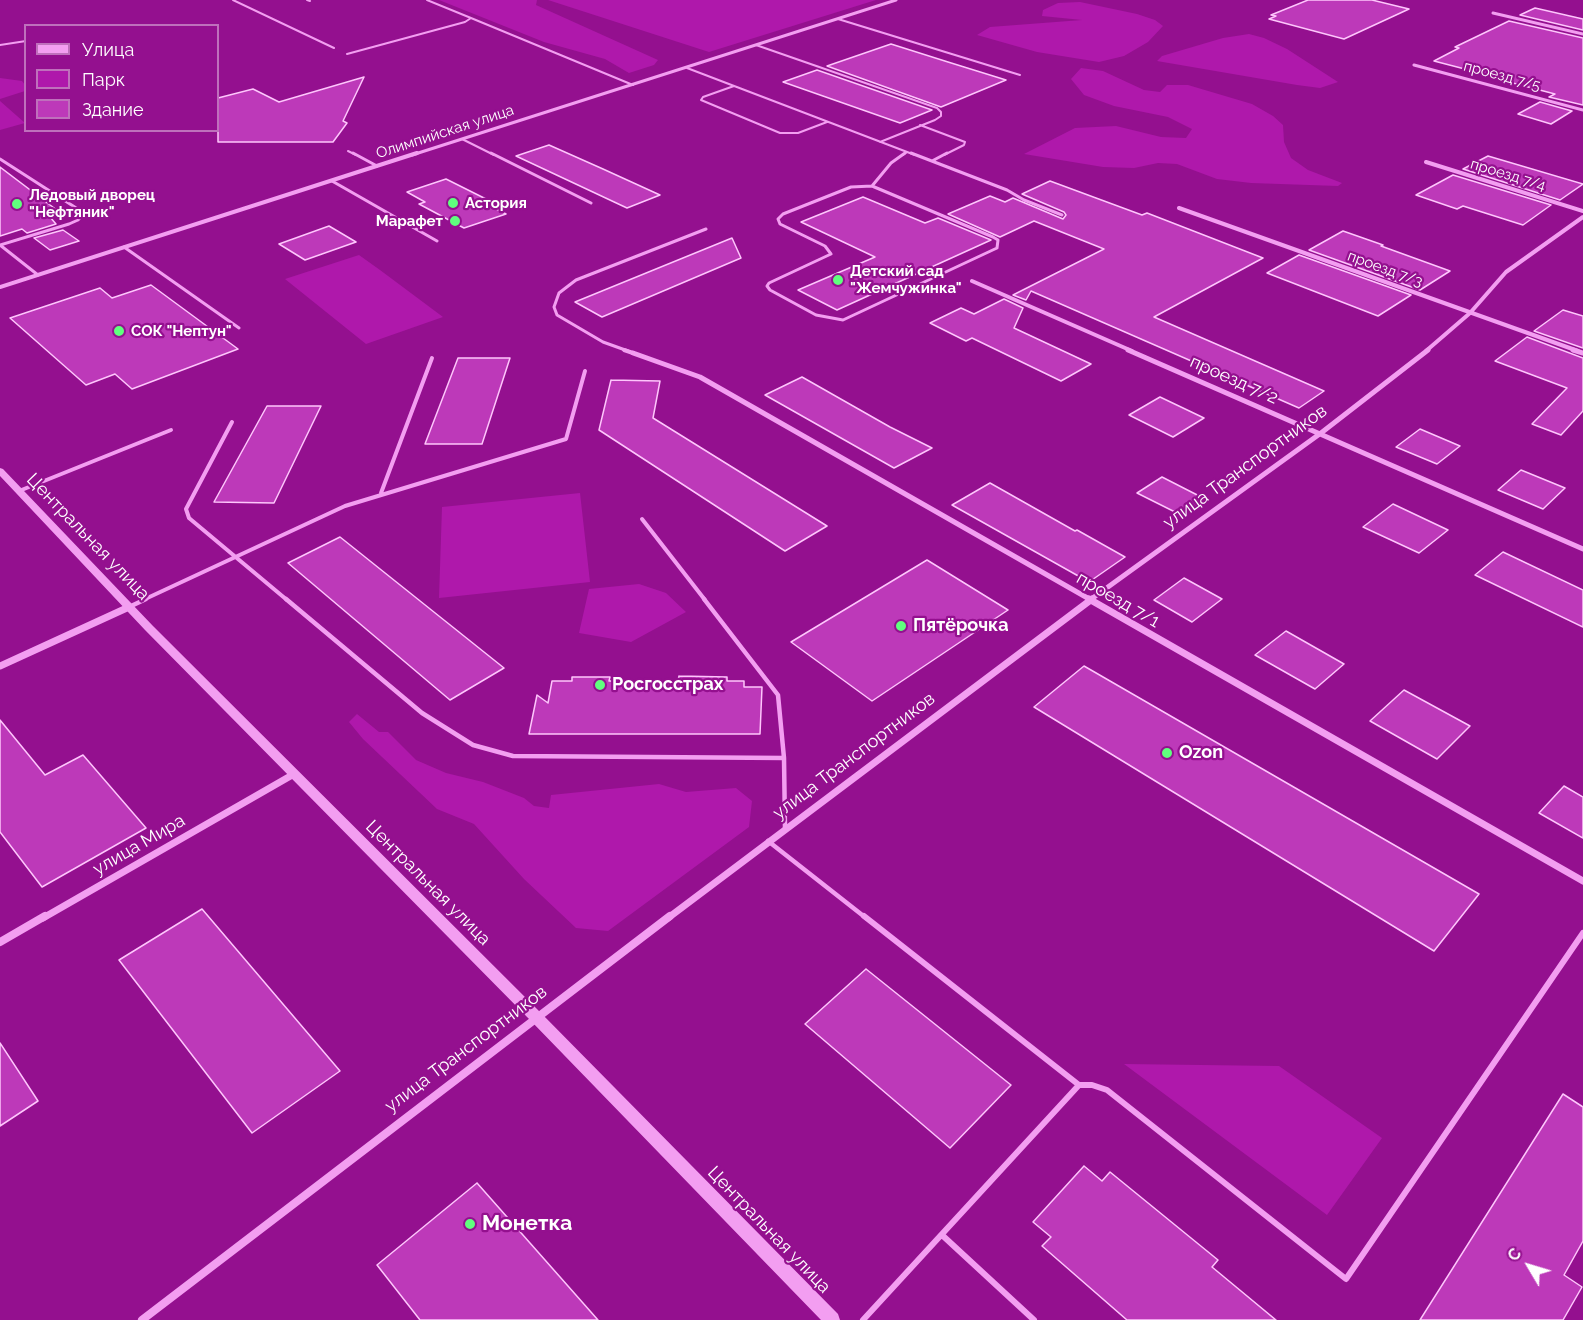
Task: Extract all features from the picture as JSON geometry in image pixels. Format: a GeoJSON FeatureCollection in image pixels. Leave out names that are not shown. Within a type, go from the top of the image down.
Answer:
{"type":"FeatureCollection","features":[{"type":"Feature","properties":{"kind":"street","name":"Олимпийская улица"},"geometry":{"type":"LineString","coordinates":[[0,287],[896,0]]}},
{"type":"Feature","properties":{"kind":"street"},"geometry":{"type":"LineString","coordinates":[[1493,13],[1583,34]]}},
{"type":"Feature","properties":{"kind":"street","name":"проезд 7/5"},"geometry":{"type":"LineString","coordinates":[[1414,65],[1583,110]]}},
{"type":"Feature","properties":{"kind":"street","name":"проезд 7/4"},"geometry":{"type":"LineString","coordinates":[[1426,162],[1583,211]]}},
{"type":"Feature","properties":{"kind":"street","name":"проезд 7/3"},"geometry":{"type":"LineString","coordinates":[[1179,208],[1583,353]]}},
{"type":"Feature","properties":{"kind":"street","name":"улица Транспортников"},"geometry":{"type":"LineString","coordinates":[[141,1320],[768,840],[1089,601],[1321,433],[1439,341],[1470,313],[1493,284],[1506,272],[1583,217]]}},
{"type":"Feature","properties":{"kind":"street","name":"проезд 7/2"},"geometry":{"type":"LineString","coordinates":[[972,281],[1583,549]]}},
{"type":"Feature","properties":{"kind":"street","name":"проезд 7/1"},"geometry":{"type":"LineString","coordinates":[[633,353],[700,377],[1583,881]]}},
{"type":"Feature","properties":{"kind":"street","name":"Центральная улица"},"geometry":{"type":"LineString","coordinates":[[0,471],[129,607],[536,1017],[831,1320]]}},
{"type":"Feature","properties":{"kind":"street"},"geometry":{"type":"LineString","coordinates":[[0,666],[129,607]]}},
{"type":"Feature","properties":{"kind":"street","name":"улица Мира"},"geometry":{"type":"LineString","coordinates":[[0,942],[294,774]]}},
{"type":"Feature","properties":{"kind":"lane"},"geometry":{"type":"LineString","coordinates":[[233,0],[334,48]]}},
{"type":"Feature","properties":{"kind":"lane"},"geometry":{"type":"LineString","coordinates":[[427,0],[633,85]]}},
{"type":"Feature","properties":{"kind":"lane"},"geometry":{"type":"LineString","coordinates":[[346,54],[465,22],[471,18]]}},
{"type":"Feature","properties":{"kind":"lane"},"geometry":{"type":"LineString","coordinates":[[838,19],[1020,75]]}},
{"type":"Feature","properties":{"kind":"lane"},"geometry":{"type":"LineString","coordinates":[[0,45],[24,41]]}},
{"type":"Feature","properties":{"kind":"lane"},"geometry":{"type":"LineString","coordinates":[[756,45],[937,108],[941,112],[941,116],[880,142]]}},
{"type":"Feature","properties":{"kind":"lane"},"geometry":{"type":"LineString","coordinates":[[687,68],[1007,190],[1024,200],[1062,215]]}},
{"type":"Feature","properties":{"kind":"lane"},"geometry":{"type":"LineString","coordinates":[[734,86],[703,97],[701,100],[780,133],[798,133],[827,122]]}},
{"type":"Feature","properties":{"kind":"lane"},"geometry":{"type":"LineString","coordinates":[[920,125],[965,142],[964,145],[932,161]]}},
{"type":"Feature","properties":{"kind":"lane"},"geometry":{"type":"LineString","coordinates":[[462,140],[591,203]]}},
{"type":"Feature","properties":{"kind":"lane"},"geometry":{"type":"LineString","coordinates":[[348,151],[377,166]]}},
{"type":"Feature","properties":{"kind":"lane"},"geometry":{"type":"LineString","coordinates":[[872,186],[993,237],[998,240],[999,244],[992,252],[843,320],[816,315],[770,290],[767,286],[769,283],[831,254],[825,246],[780,224],[778,219],[783,214],[851,187],[872,186],[891,163],[907,152]]}},
{"type":"Feature","properties":{"kind":"lane"},"geometry":{"type":"LineString","coordinates":[[0,159],[84,213],[78,220],[69,224],[0,245]]}},
{"type":"Feature","properties":{"kind":"lane"},"geometry":{"type":"LineString","coordinates":[[332,181],[436,242]]}},
{"type":"Feature","properties":{"kind":"lane"},"geometry":{"type":"LineString","coordinates":[[633,353],[603,342],[557,315],[554,307],[559,293],[576,280],[706,230]]}},
{"type":"Feature","properties":{"kind":"lane"},"geometry":{"type":"LineString","coordinates":[[0,245],[38,275]]}},
{"type":"Feature","properties":{"kind":"lane"},"geometry":{"type":"LineString","coordinates":[[124,247],[239,328]]}},
{"type":"Feature","properties":{"kind":"lane"},"geometry":{"type":"LineString","coordinates":[[381,493],[432,358]]}},
{"type":"Feature","properties":{"kind":"lane"},"geometry":{"type":"LineString","coordinates":[[129,607],[345,506],[381,493],[566,439],[585,371]]}},
{"type":"Feature","properties":{"kind":"lane"},"geometry":{"type":"LineString","coordinates":[[232,422],[186,509],[189,518],[422,713],[472,745],[513,756],[784,759]]}},
{"type":"Feature","properties":{"kind":"lane"},"geometry":{"type":"LineString","coordinates":[[19,491],[171,430]]}},
{"type":"Feature","properties":{"kind":"lane"},"geometry":{"type":"LineString","coordinates":[[642,519],[778,694],[784,759],[785,828]]}},
{"type":"Feature","properties":{"kind":"lane"},"geometry":{"type":"LineString","coordinates":[[768,840],[1079,1085],[1092,1085],[1107,1090],[1346,1279],[1583,933]]}},
{"type":"Feature","properties":{"kind":"lane"},"geometry":{"type":"LineString","coordinates":[[863,1320],[1079,1085]]}},
{"type":"Feature","properties":{"kind":"lane"},"geometry":{"type":"LineString","coordinates":[[942,1235],[1034,1320]]}},
{"type":"Feature","properties":{"kind":"green space"},"geometry":{"type":"Polygon","coordinates":[[[439,0],[537,0],[536,5],[658,60],[654,65],[629,73],[605,59],[544,42],[439,0]]]}},
{"type":"Feature","properties":{"kind":"green space"},"geometry":{"type":"Polygon","coordinates":[[[548,0],[876,0],[709,52],[548,0]]]}},
{"type":"Feature","properties":{"kind":"green space"},"geometry":{"type":"Polygon","coordinates":[[[1080,2],[1137,14],[1155,20],[1163,26],[1148,42],[1124,56],[1099,62],[1037,52],[977,35],[990,27],[1082,20],[1042,16],[1043,10],[1058,3],[1080,2]]]}},
{"type":"Feature","properties":{"kind":"green space"},"geometry":{"type":"Polygon","coordinates":[[[1249,34],[1287,49],[1338,82],[1320,88],[1157,61],[1162,56],[1223,38],[1249,34]]]}},
{"type":"Feature","properties":{"kind":"green space"},"geometry":{"type":"Polygon","coordinates":[[[1081,68],[1103,71],[1144,90],[1160,92],[1167,85],[1188,85],[1252,104],[1273,116],[1283,125],[1284,142],[1291,158],[1308,170],[1342,183],[1338,186],[1251,183],[1217,179],[1177,164],[1158,163],[1134,168],[1103,167],[1024,154],[1075,128],[1116,126],[1161,137],[1186,138],[1192,129],[1168,117],[1114,106],[1084,95],[1071,79],[1081,68]]]}},
{"type":"Feature","properties":{"kind":"green space"},"geometry":{"type":"Polygon","coordinates":[[[0,78],[22,81],[24,84],[24,91],[0,99],[0,78]]]}},
{"type":"Feature","properties":{"kind":"green space"},"geometry":{"type":"Polygon","coordinates":[[[0,101],[24,123],[0,130],[0,101]]]}},
{"type":"Feature","properties":{"kind":"green space"},"geometry":{"type":"Polygon","coordinates":[[[359,255],[443,317],[366,344],[285,279],[359,255]]]}},
{"type":"Feature","properties":{"kind":"green space"},"geometry":{"type":"Polygon","coordinates":[[[580,493],[590,582],[439,598],[442,507],[580,493]]]}},
{"type":"Feature","properties":{"kind":"green space"},"geometry":{"type":"Polygon","coordinates":[[[639,584],[666,593],[686,612],[631,642],[579,633],[589,589],[639,584]]]}},
{"type":"Feature","properties":{"kind":"green space"},"geometry":{"type":"Polygon","coordinates":[[[357,714],[379,732],[388,732],[416,760],[446,773],[483,782],[524,798],[534,806],[549,808],[551,795],[659,784],[686,792],[736,788],[752,801],[749,827],[608,931],[576,928],[524,879],[474,824],[437,809],[363,739],[349,722],[357,714]]]}},
{"type":"Feature","properties":{"kind":"green space"},"geometry":{"type":"Polygon","coordinates":[[[1124,1064],[1279,1066],[1382,1138],[1327,1215],[1124,1064]]]}},
{"type":"Feature","properties":{"kind":"building"},"geometry":{"type":"Polygon","coordinates":[[[1308,0],[1372,0],[1409,9],[1344,39],[1269,19],[1276,16],[1271,15],[1308,0]]]}},
{"type":"Feature","properties":{"kind":"building"},"geometry":{"type":"Polygon","coordinates":[[[1535,8],[1583,19],[1583,30],[1520,15],[1535,8]]]}},
{"type":"Feature","properties":{"kind":"building"},"geometry":{"type":"Polygon","coordinates":[[[1509,21],[1583,38],[1583,105],[1549,97],[1555,94],[1509,82],[1511,81],[1434,61],[1459,48],[1455,47],[1509,21]]]}},
{"type":"Feature","properties":{"kind":"building"},"geometry":{"type":"Polygon","coordinates":[[[891,44],[1006,80],[941,107],[827,66],[891,44]]]}},
{"type":"Feature","properties":{"kind":"building"},"geometry":{"type":"Polygon","coordinates":[[[817,70],[932,110],[900,123],[783,82],[817,70]]]}},
{"type":"Feature","properties":{"kind":"building"},"geometry":{"type":"Polygon","coordinates":[[[364,77],[343,121],[347,123],[333,142],[218,142],[219,98],[253,89],[279,102],[364,77]]]}},
{"type":"Feature","properties":{"kind":"building"},"geometry":{"type":"Polygon","coordinates":[[[1540,102],[1572,111],[1551,124],[1518,114],[1540,102]]]}},
{"type":"Feature","properties":{"kind":"building"},"geometry":{"type":"Polygon","coordinates":[[[549,145],[660,195],[627,208],[516,156],[549,145]]]}},
{"type":"Feature","properties":{"kind":"building"},"geometry":{"type":"Polygon","coordinates":[[[1488,156],[1583,184],[1560,200],[1463,169],[1488,156]]]}},
{"type":"Feature","properties":{"kind":"building","name":"Ледовый дворец \"Нефтяник\""},"geometry":{"type":"Polygon","coordinates":[[[0,167],[62,214],[50,217],[56,224],[27,233],[22,229],[0,236],[0,167]]]}},
{"type":"Feature","properties":{"kind":"building"},"geometry":{"type":"Polygon","coordinates":[[[1453,175],[1551,205],[1523,225],[1463,206],[1457,209],[1416,195],[1453,175]]]}},
{"type":"Feature","properties":{"kind":"building","name":"Астория"},"geometry":{"type":"Polygon","coordinates":[[[446,179],[490,201],[485,203],[506,214],[464,228],[419,204],[425,202],[407,192],[446,179]]]}},
{"type":"Feature","properties":{"kind":"building"},"geometry":{"type":"Polygon","coordinates":[[[1050,181],[1142,215],[1147,213],[1263,258],[1154,317],[1324,391],[1299,408],[1031,291],[1026,300],[1013,295],[1104,249],[1034,221],[1000,237],[948,214],[990,196],[1005,202],[1013,198],[1063,219],[1066,215],[1064,212],[1022,194],[1050,181]]]}},
{"type":"Feature","properties":{"kind":"building"},"geometry":{"type":"Polygon","coordinates":[[[863,197],[925,223],[938,218],[991,240],[837,310],[798,290],[875,257],[801,222],[863,197]]]}},
{"type":"Feature","properties":{"kind":"building"},"geometry":{"type":"Polygon","coordinates":[[[329,226],[356,242],[305,260],[279,244],[329,226]]]}},
{"type":"Feature","properties":{"kind":"building"},"geometry":{"type":"Polygon","coordinates":[[[63,230],[79,241],[50,250],[34,238],[63,230]]]}},
{"type":"Feature","properties":{"kind":"building"},"geometry":{"type":"Polygon","coordinates":[[[1343,231],[1450,271],[1420,290],[1309,250],[1343,231]]]}},
{"type":"Feature","properties":{"kind":"building"},"geometry":{"type":"Polygon","coordinates":[[[732,238],[741,258],[602,317],[575,302],[732,238]]]}},
{"type":"Feature","properties":{"kind":"building"},"geometry":{"type":"Polygon","coordinates":[[[1299,255],[1411,295],[1378,316],[1267,273],[1299,255]]]}},
{"type":"Feature","properties":{"kind":"building","name":"СОК \"Нептун\""},"geometry":{"type":"Polygon","coordinates":[[[151,285],[238,349],[132,389],[115,374],[86,385],[10,318],[100,288],[112,298],[151,285]]]}},
{"type":"Feature","properties":{"kind":"building"},"geometry":{"type":"Polygon","coordinates":[[[1004,299],[1023,308],[1014,328],[1091,364],[1061,381],[972,338],[966,341],[930,323],[961,308],[974,314],[1004,299]]]}},
{"type":"Feature","properties":{"kind":"building"},"geometry":{"type":"Polygon","coordinates":[[[1563,310],[1583,316],[1583,348],[1534,331],[1563,310]]]}},
{"type":"Feature","properties":{"kind":"building"},"geometry":{"type":"Polygon","coordinates":[[[1527,337],[1583,358],[1583,411],[1561,435],[1532,424],[1567,388],[1495,361],[1527,337]]]}},
{"type":"Feature","properties":{"kind":"building"},"geometry":{"type":"Polygon","coordinates":[[[458,358],[510,358],[482,444],[425,444],[458,358]]]}},
{"type":"Feature","properties":{"kind":"building"},"geometry":{"type":"Polygon","coordinates":[[[802,377],[932,448],[894,468],[765,395],[802,377]]]}},
{"type":"Feature","properties":{"kind":"building"},"geometry":{"type":"Polygon","coordinates":[[[611,380],[660,381],[653,418],[827,526],[785,551],[599,430],[611,380]]]}},
{"type":"Feature","properties":{"kind":"building"},"geometry":{"type":"Polygon","coordinates":[[[1160,397],[1204,418],[1173,437],[1129,415],[1160,397]]]}},
{"type":"Feature","properties":{"kind":"building"},"geometry":{"type":"Polygon","coordinates":[[[267,406],[321,406],[274,503],[214,502],[267,406]]]}},
{"type":"Feature","properties":{"kind":"building"},"geometry":{"type":"Polygon","coordinates":[[[1420,429],[1460,446],[1437,464],[1396,447],[1420,429]]]}},
{"type":"Feature","properties":{"kind":"building"},"geometry":{"type":"Polygon","coordinates":[[[1521,470],[1565,488],[1543,509],[1498,490],[1521,470]]]}},
{"type":"Feature","properties":{"kind":"building"},"geometry":{"type":"Polygon","coordinates":[[[1162,477],[1207,500],[1183,516],[1137,493],[1162,477]]]}},
{"type":"Feature","properties":{"kind":"building"},"geometry":{"type":"Polygon","coordinates":[[[990,483],[1125,557],[1089,582],[952,505],[990,483]]]}},
{"type":"Feature","properties":{"kind":"building"},"geometry":{"type":"Polygon","coordinates":[[[1393,504],[1448,530],[1419,553],[1363,527],[1393,504]]]}},
{"type":"Feature","properties":{"kind":"building"},"geometry":{"type":"Polygon","coordinates":[[[340,537],[504,668],[450,700],[288,563],[340,537]]]}},
{"type":"Feature","properties":{"kind":"building"},"geometry":{"type":"Polygon","coordinates":[[[1503,552],[1583,590],[1583,627],[1475,575],[1503,552]]]}},
{"type":"Feature","properties":{"kind":"building","name":"Пятёрочка"},"geometry":{"type":"Polygon","coordinates":[[[927,560],[1008,610],[872,701],[791,642],[927,560]]]}},
{"type":"Feature","properties":{"kind":"building"},"geometry":{"type":"Polygon","coordinates":[[[1184,578],[1222,599],[1192,622],[1154,600],[1184,578]]]}},
{"type":"Feature","properties":{"kind":"building"},"geometry":{"type":"Polygon","coordinates":[[[1286,631],[1344,664],[1315,689],[1255,655],[1286,631]]]}},
{"type":"Feature","properties":{"kind":"building"},"geometry":{"type":"Polygon","coordinates":[[[1084,666],[1479,894],[1434,951],[1034,707],[1084,666]]]}},
{"type":"Feature","properties":{"kind":"building"},"geometry":{"type":"Polygon","coordinates":[[[679,676],[727,677],[727,681],[744,681],[744,687],[762,687],[760,734],[529,734],[537,695],[548,703],[552,681],[572,681],[572,677],[610,677],[609,681],[678,681],[679,676]]]}},
{"type":"Feature","properties":{"kind":"building"},"geometry":{"type":"Polygon","coordinates":[[[1404,690],[1470,726],[1437,759],[1370,721],[1404,690]]]}},
{"type":"Feature","properties":{"kind":"building"},"geometry":{"type":"Polygon","coordinates":[[[0,720],[45,775],[83,755],[146,828],[42,887],[0,832],[0,720]]]}},
{"type":"Feature","properties":{"kind":"building"},"geometry":{"type":"Polygon","coordinates":[[[1564,786],[1583,797],[1583,838],[1539,813],[1564,786]]]}},
{"type":"Feature","properties":{"kind":"building"},"geometry":{"type":"Polygon","coordinates":[[[202,909],[340,1071],[252,1133],[119,960],[202,909]]]}},
{"type":"Feature","properties":{"kind":"building"},"geometry":{"type":"Polygon","coordinates":[[[866,969],[1011,1085],[950,1148],[805,1024],[866,969]]]}},
{"type":"Feature","properties":{"kind":"building"},"geometry":{"type":"Polygon","coordinates":[[[0,1043],[38,1101],[0,1126],[0,1043]]]}},
{"type":"Feature","properties":{"kind":"building"},"geometry":{"type":"Polygon","coordinates":[[[1563,1094],[1583,1107],[1583,1241],[1564,1275],[1582,1287],[1563,1320],[1420,1320],[1563,1094]]]}},
{"type":"Feature","properties":{"kind":"building"},"geometry":{"type":"Polygon","coordinates":[[[1084,1166],[1102,1181],[1110,1172],[1218,1260],[1212,1267],[1276,1320],[1127,1320],[1042,1246],[1051,1237],[1033,1222],[1084,1166]]]}},
{"type":"Feature","properties":{"kind":"building","name":"Монетка"},"geometry":{"type":"Polygon","coordinates":[[[477,1183],[598,1320],[420,1320],[377,1265],[477,1183]]]}},
{"type":"Feature","properties":{"kind":"place","name":"Астория"},"geometry":{"type":"Point","coordinates":[453,203]}},
{"type":"Feature","properties":{"kind":"place","name":"Ледовый дворец \"Нефтяник\""},"geometry":{"type":"Point","coordinates":[17,204]}},
{"type":"Feature","properties":{"kind":"place","name":"Марафет"},"geometry":{"type":"Point","coordinates":[455,221]}},
{"type":"Feature","properties":{"kind":"place","name":"Детский сад \"Жемчужинка\""},"geometry":{"type":"Point","coordinates":[838,280]}},
{"type":"Feature","properties":{"kind":"place","name":"СОК \"Нептун\""},"geometry":{"type":"Point","coordinates":[119,331]}},
{"type":"Feature","properties":{"kind":"place","name":"Пятёрочка"},"geometry":{"type":"Point","coordinates":[901,626]}},
{"type":"Feature","properties":{"kind":"place","name":"Росгосстрах"},"geometry":{"type":"Point","coordinates":[600,685]}},
{"type":"Feature","properties":{"kind":"place","name":"Ozon"},"geometry":{"type":"Point","coordinates":[1167,753]}},
{"type":"Feature","properties":{"kind":"place","name":"Монетка"},"geometry":{"type":"Point","coordinates":[470,1224]}}]}
